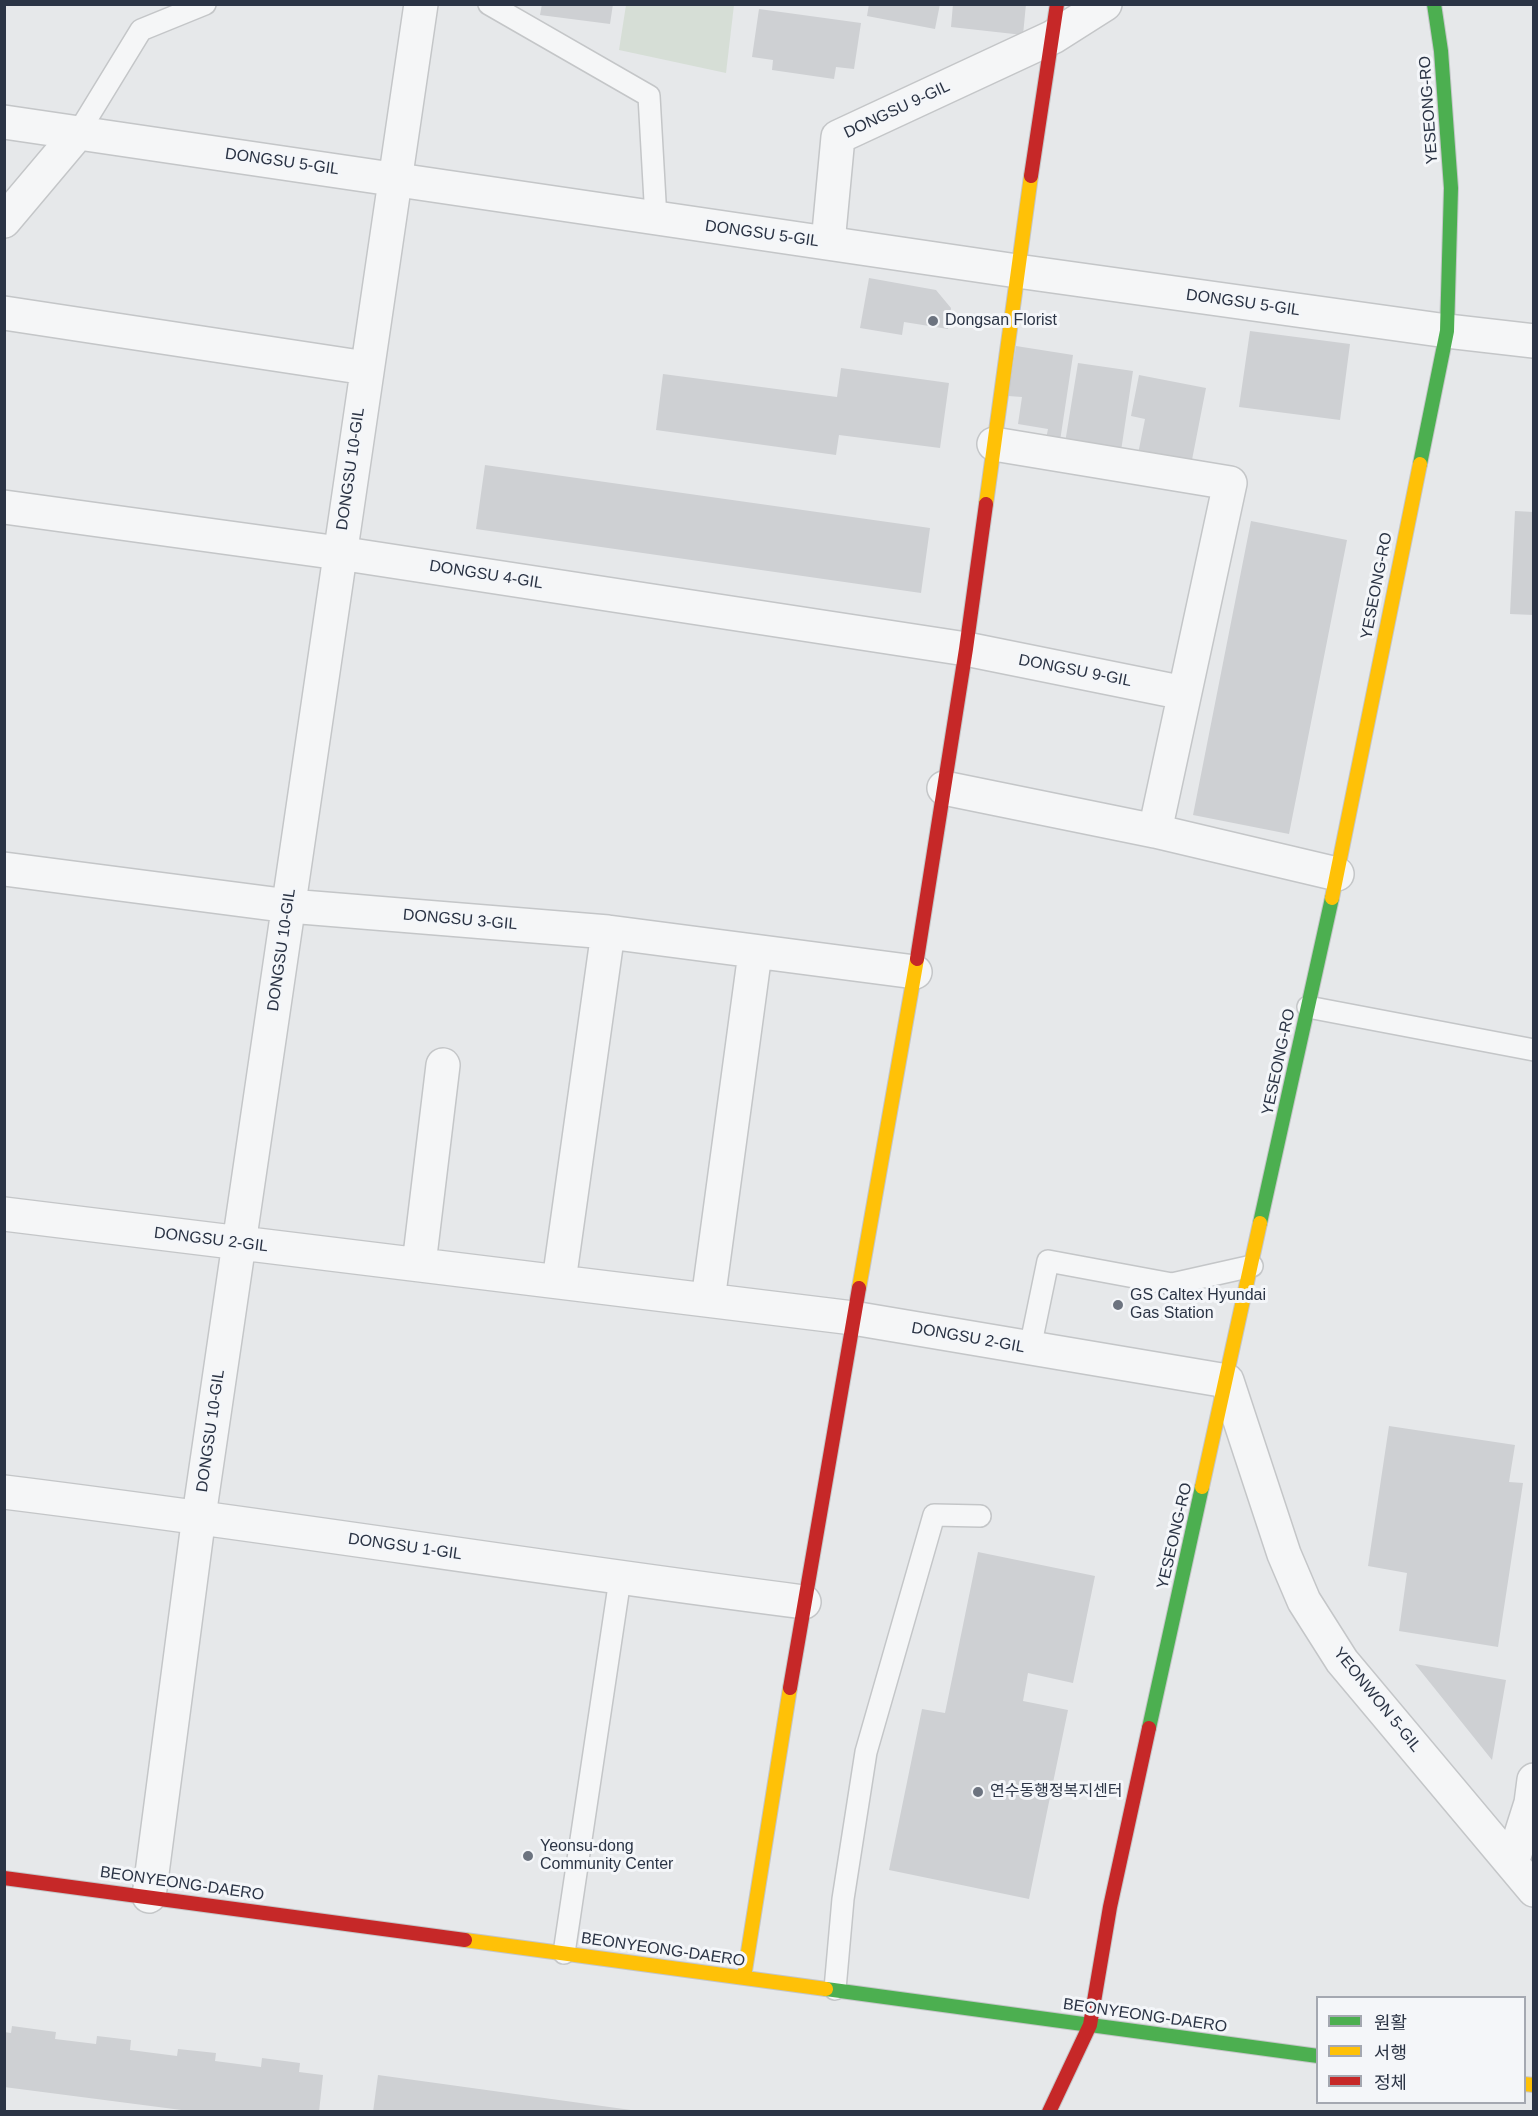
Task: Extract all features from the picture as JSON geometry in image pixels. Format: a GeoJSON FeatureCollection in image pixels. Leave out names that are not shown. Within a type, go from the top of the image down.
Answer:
{"type":"FeatureCollection","features":[{"type":"Feature","properties":{"kind":"street","name":"DONGSU 10-GIL"},"geometry":{"type":"LineString","coordinates":[[148,1896],[238,1244],[421,4]]}},
{"type":"Feature","properties":{"kind":"street"},"geometry":{"type":"LineString","coordinates":[[744,1977],[804,1602],[915,972],[966,649],[1017,271],[1058,4]]}},
{"type":"Feature","properties":{"kind":"street"},"geometry":{"type":"LineString","coordinates":[[1053,37],[1105,4]]}},
{"type":"Feature","properties":{"kind":"street","name":"YESEONG-RO"},"geometry":{"type":"LineString","coordinates":[[1049,2112],[1090,2025],[1110,1907],[1337,874],[1447,331],[1451,188],[1441,51],[1434,4]]}},
{"type":"Feature","properties":{"kind":"street","name":"DONGSU 9-GIL"},"geometry":{"type":"LineString","coordinates":[[828,243],[838,137],[1053,37]]}},
{"type":"Feature","properties":{"kind":"street","name":"DONGSU 5-GIL"},"geometry":{"type":"LineString","coordinates":[[4,122],[1017,271],[1533,341]]}},
{"type":"Feature","properties":{"kind":"street"},"geometry":{"type":"LineString","coordinates":[[4,221],[78,133]]}},
{"type":"Feature","properties":{"kind":"street"},"geometry":{"type":"LineString","coordinates":[[4,313],[366,368]]}},
{"type":"Feature","properties":{"kind":"street"},"geometry":{"type":"LineString","coordinates":[[994,444],[1230,483],[1155,831]]}},
{"type":"Feature","properties":{"kind":"street","name":"DONGSU 4-GIL"},"geometry":{"type":"LineString","coordinates":[[4,507],[339,553],[966,649]]}},
{"type":"Feature","properties":{"kind":"street","name":"DONGSU 9-GIL"},"geometry":{"type":"LineString","coordinates":[[966,649],[1184,693]]}},
{"type":"Feature","properties":{"kind":"street"},"geometry":{"type":"LineString","coordinates":[[944,788],[1155,831],[1337,874]]}},
{"type":"Feature","properties":{"kind":"street","name":"DONGSU 3-GIL"},"geometry":{"type":"LineString","coordinates":[[4,869],[288,906],[608,932],[755,953],[915,972]]}},
{"type":"Feature","properties":{"kind":"street"},"geometry":{"type":"LineString","coordinates":[[559,1281],[608,932]]}},
{"type":"Feature","properties":{"kind":"street"},"geometry":{"type":"LineString","coordinates":[[708,1300],[755,953]]}},
{"type":"Feature","properties":{"kind":"street"},"geometry":{"type":"LineString","coordinates":[[418,1264],[443,1065]]}},
{"type":"Feature","properties":{"kind":"street","name":"DONGSU 2-GIL"},"geometry":{"type":"LineString","coordinates":[[4,1214],[853,1318],[1227,1381]]}},
{"type":"Feature","properties":{"kind":"street","name":"YEONWON 5-GIL"},"geometry":{"type":"LineString","coordinates":[[1227,1381],[1284,1554],[1305,1601],[1342,1661],[1533,1890]]}},
{"type":"Feature","properties":{"kind":"street","name":"DONGSU 1-GIL"},"geometry":{"type":"LineString","coordinates":[[4,1492],[199,1516],[620,1579],[804,1602]]}},
{"type":"Feature","properties":{"kind":"street"},"geometry":{"type":"LineString","coordinates":[[1512,1863],[1531,1803],[1533,1780]]}},
{"type":"Feature","properties":{"kind":"street","name":"BEONYEONG-DAERO"},"geometry":{"type":"LineString","coordinates":[[4,1878],[1316,2056]]}},
{"type":"Feature","properties":{"kind":"lane"},"geometry":{"type":"LineString","coordinates":[[78,133],[141,30],[205,4]]}},
{"type":"Feature","properties":{"kind":"lane"},"geometry":{"type":"LineString","coordinates":[[489,4],[650,96],[656,219]]}},
{"type":"Feature","properties":{"kind":"lane"},"geometry":{"type":"LineString","coordinates":[[1308,1007],[1533,1050]]}},
{"type":"Feature","properties":{"kind":"lane"},"geometry":{"type":"LineString","coordinates":[[1029,1348],[1048,1261],[1172,1284],[1252,1266]]}},
{"type":"Feature","properties":{"kind":"lane"},"geometry":{"type":"LineString","coordinates":[[835,1989],[843,1899],[866,1752],[934,1515],[980,1516]]}},
{"type":"Feature","properties":{"kind":"lane"},"geometry":{"type":"LineString","coordinates":[[564,1953],[620,1579]]}},
{"type":"Feature","properties":{"kind":"shaded area"},"geometry":{"type":"Polygon","coordinates":[[[626,5],[734,5],[726,73],[619,50],[626,5]]]}},
{"type":"Feature","properties":{"kind":"building"},"geometry":{"type":"Polygon","coordinates":[[[542,4],[613,4],[610,24],[540,15],[542,4]]]}},
{"type":"Feature","properties":{"kind":"building"},"geometry":{"type":"Polygon","coordinates":[[[869,4],[940,4],[935,29],[867,16],[869,4]]]}},
{"type":"Feature","properties":{"kind":"building"},"geometry":{"type":"Polygon","coordinates":[[[953,4],[1026,4],[1023,35],[951,27],[953,4]]]}},
{"type":"Feature","properties":{"kind":"building"},"geometry":{"type":"Polygon","coordinates":[[[759,9],[861,23],[854,69],[836,67],[834,79],[772,70],[773,60],[752,57],[759,9]]]}},
{"type":"Feature","properties":{"kind":"building"},"geometry":{"type":"Polygon","coordinates":[[[869,278],[936,290],[951,308],[948,329],[904,322],[902,335],[860,328],[869,278]]]}},
{"type":"Feature","properties":{"kind":"building"},"geometry":{"type":"Polygon","coordinates":[[[1250,331],[1350,344],[1340,420],[1239,407],[1250,331]]]}},
{"type":"Feature","properties":{"kind":"building"},"geometry":{"type":"Polygon","coordinates":[[[1016,346],[1073,355],[1060,441],[1046,439],[1048,429],[1018,424],[1022,397],[1008,396],[1016,346]]]}},
{"type":"Feature","properties":{"kind":"building"},"geometry":{"type":"Polygon","coordinates":[[[1078,363],[1133,371],[1121,451],[1065,443],[1078,363]]]}},
{"type":"Feature","properties":{"kind":"building"},"geometry":{"type":"Polygon","coordinates":[[[841,368],[949,383],[940,448],[839,435],[836,455],[656,430],[663,374],[837,397],[841,368]]]}},
{"type":"Feature","properties":{"kind":"building"},"geometry":{"type":"Polygon","coordinates":[[[1139,375],[1206,388],[1191,465],[1138,454],[1145,419],[1131,416],[1139,375]]]}},
{"type":"Feature","properties":{"kind":"building"},"geometry":{"type":"Polygon","coordinates":[[[485,465],[930,528],[921,593],[476,529],[485,465]]]}},
{"type":"Feature","properties":{"kind":"building"},"geometry":{"type":"Polygon","coordinates":[[[1515,511],[1534,512],[1534,615],[1510,614],[1515,511]]]}},
{"type":"Feature","properties":{"kind":"building"},"geometry":{"type":"Polygon","coordinates":[[[1251,521],[1347,540],[1289,834],[1193,815],[1251,521]]]}},
{"type":"Feature","properties":{"kind":"building"},"geometry":{"type":"Polygon","coordinates":[[[1389,1426],[1515,1445],[1509,1482],[1523,1483],[1498,1647],[1399,1631],[1407,1573],[1368,1566],[1389,1426]]]}},
{"type":"Feature","properties":{"kind":"building","name":"연수동행정복지센터"},"geometry":{"type":"Polygon","coordinates":[[[978,1552],[1095,1576],[1073,1683],[1028,1673],[1023,1701],[1068,1710],[1029,1899],[889,1870],[922,1709],[945,1713],[978,1552]]]}},
{"type":"Feature","properties":{"kind":"building"},"geometry":{"type":"Polygon","coordinates":[[[1415,1664],[1506,1680],[1492,1760],[1415,1664]]]}},
{"type":"Feature","properties":{"kind":"building"},"geometry":{"type":"Polygon","coordinates":[[[12,2026],[56,2032],[55,2039],[96,2044],[97,2036],[131,2040],[130,2050],[177,2056],[178,2049],[216,2053],[215,2061],[261,2067],[262,2058],[300,2063],[299,2072],[323,2075],[319,2112],[197,2112],[4,2087],[4,2032],[11,2033],[12,2026]]]}},
{"type":"Feature","properties":{"kind":"building"},"geometry":{"type":"Polygon","coordinates":[[[378,2075],[631,2110],[631,2112],[373,2112],[378,2075]]]}},
{"type":"Feature","properties":{"kind":"traffic: fast"},"geometry":{"type":"LineString","coordinates":[[1420,464],[1447,331],[1451,188],[1441,51],[1434,4]]}},
{"type":"Feature","properties":{"kind":"traffic: fast"},"geometry":{"type":"LineString","coordinates":[[1260,1223],[1332,898]]}},
{"type":"Feature","properties":{"kind":"traffic: fast"},"geometry":{"type":"LineString","coordinates":[[1149,1728],[1202,1487]]}},
{"type":"Feature","properties":{"kind":"traffic: fast"},"geometry":{"type":"LineString","coordinates":[[826,1989],[1316,2056]]}},
{"type":"Feature","properties":{"kind":"traffic: slow"},"geometry":{"type":"LineString","coordinates":[[986,504],[1031,176]]}},
{"type":"Feature","properties":{"kind":"traffic: slow"},"geometry":{"type":"LineString","coordinates":[[1332,898],[1420,464]]}},
{"type":"Feature","properties":{"kind":"traffic: slow"},"geometry":{"type":"LineString","coordinates":[[859,1288],[917,959]]}},
{"type":"Feature","properties":{"kind":"traffic: slow"},"geometry":{"type":"LineString","coordinates":[[1202,1487],[1260,1223]]}},
{"type":"Feature","properties":{"kind":"traffic: slow"},"geometry":{"type":"LineString","coordinates":[[744,1977],[790,1688]]}},
{"type":"Feature","properties":{"kind":"traffic: slow"},"geometry":{"type":"LineString","coordinates":[[465,1940],[826,1989]]}},
{"type":"Feature","properties":{"kind":"traffic: slow"},"geometry":{"type":"LineString","coordinates":[[1526,2084],[1534,2085]]}},
{"type":"Feature","properties":{"kind":"traffic: jam"},"geometry":{"type":"LineString","coordinates":[[1031,176],[1057,4]]}},
{"type":"Feature","properties":{"kind":"traffic: jam"},"geometry":{"type":"LineString","coordinates":[[917,959],[966,649],[986,504]]}},
{"type":"Feature","properties":{"kind":"traffic: jam"},"geometry":{"type":"LineString","coordinates":[[790,1688],[859,1288]]}},
{"type":"Feature","properties":{"kind":"traffic: jam"},"geometry":{"type":"LineString","coordinates":[[1049,2112],[1090,2025],[1110,1907],[1149,1728]]}},
{"type":"Feature","properties":{"kind":"traffic: jam"},"geometry":{"type":"LineString","coordinates":[[4,1878],[465,1940]]}},
{"type":"Feature","properties":{"kind":"place","name":"Dongsan Florist"},"geometry":{"type":"Point","coordinates":[933,321]}},
{"type":"Feature","properties":{"kind":"place","name":"GS Caltex Hyundai Gas Station"},"geometry":{"type":"Point","coordinates":[1118,1305]}},
{"type":"Feature","properties":{"kind":"place","name":"연수동행정복지센터"},"geometry":{"type":"Point","coordinates":[978,1792]}},
{"type":"Feature","properties":{"kind":"place","name":"Yeonsu-dong Community Center"},"geometry":{"type":"Point","coordinates":[528,1856]}}]}
